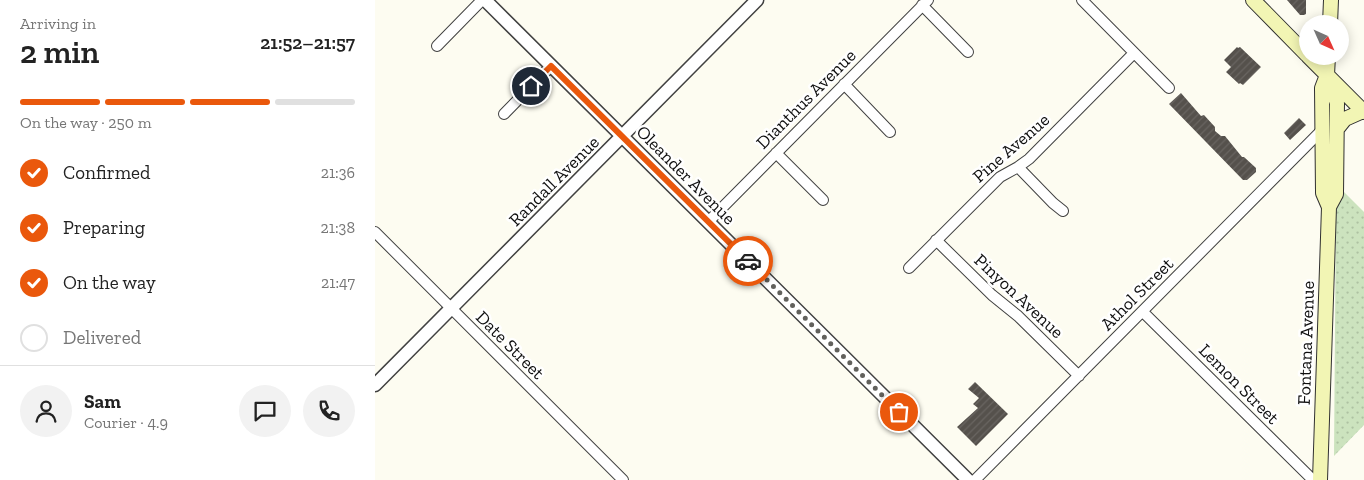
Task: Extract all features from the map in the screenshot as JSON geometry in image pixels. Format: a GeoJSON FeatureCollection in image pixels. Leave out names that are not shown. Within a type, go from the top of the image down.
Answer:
{"type":"FeatureCollection","features":[{"type":"Feature","properties":{"kind":"main road"},"geometry":{"type":"LineString","coordinates":[[1253,0],[1299,38]]}},
{"type":"Feature","properties":{"kind":"main road"},"geometry":{"type":"LineString","coordinates":[[1317,65],[1363,111],[1345,119],[1337,129]]}},
{"type":"Feature","properties":{"kind":"main road","name":"Fontana Avenue"},"geometry":{"type":"LineString","coordinates":[[1320,480],[1329,207],[1323,193],[1322,88],[1327,76],[1328,65]]}},
{"type":"Feature","properties":{"kind":"main road","name":"Fontana Avenue"},"geometry":{"type":"LineString","coordinates":[[1327,76],[1337,102],[1336,194],[1329,207]]}},
{"type":"Feature","properties":{"kind":"street","name":"Randall Avenue"},"geometry":{"type":"LineString","coordinates":[[375,386],[757,0]]}},
{"type":"Feature","properties":{"kind":"street"},"geometry":{"type":"LineString","coordinates":[[1082,0],[1169,88]]}},
{"type":"Feature","properties":{"kind":"street","name":"Oleander Avenue"},"geometry":{"type":"LineString","coordinates":[[487,1],[968,480]]}},
{"type":"Feature","properties":{"kind":"street"},"geometry":{"type":"LineString","coordinates":[[437,46],[487,1]]}},
{"type":"Feature","properties":{"kind":"street"},"geometry":{"type":"LineString","coordinates":[[925,3],[968,52]]}},
{"type":"Feature","properties":{"kind":"street","name":"Dianthus Avenue"},"geometry":{"type":"LineString","coordinates":[[708,222],[925,3]]}},
{"type":"Feature","properties":{"kind":"street","name":"Pine Avenue"},"geometry":{"type":"LineString","coordinates":[[909,268],[1000,177],[1029,159],[1135,53]]}},
{"type":"Feature","properties":{"kind":"street"},"geometry":{"type":"LineString","coordinates":[[504,114],[551,66]]}},
{"type":"Feature","properties":{"kind":"street"},"geometry":{"type":"LineString","coordinates":[[843,84],[890,132]]}},
{"type":"Feature","properties":{"kind":"street","name":"Athol Street"},"geometry":{"type":"LineString","coordinates":[[975,480],[1322,130]]}},
{"type":"Feature","properties":{"kind":"street"},"geometry":{"type":"LineString","coordinates":[[776,153],[823,200]]}},
{"type":"Feature","properties":{"kind":"street"},"geometry":{"type":"LineString","coordinates":[[1018,167],[1063,211]]}},
{"type":"Feature","properties":{"kind":"street","name":"Date Street"},"geometry":{"type":"LineString","coordinates":[[375,232],[623,480]]}},
{"type":"Feature","properties":{"kind":"street","name":"Pinyon Avenue"},"geometry":{"type":"LineString","coordinates":[[937,240],[992,295],[1018,316],[1079,376]]}},
{"type":"Feature","properties":{"kind":"street","name":"Lemon Street"},"geometry":{"type":"LineString","coordinates":[[1143,312],[1313,480]]}},
{"type":"Feature","properties":{"kind":"green space"},"geometry":{"type":"Polygon","coordinates":[[[1341,189],[1364,212],[1364,425],[1334,456],[1336,200],[1341,189]]]}},
{"type":"Feature","properties":{"kind":"building"},"geometry":{"type":"Polygon","coordinates":[[[1287,0],[1306,0],[1306,14],[1300,15],[1287,0]]]}},
{"type":"Feature","properties":{"kind":"building"},"geometry":{"type":"Polygon","coordinates":[[[1237,47],[1240,47],[1261,67],[1243,85],[1239,84],[1226,72],[1231,67],[1224,60],[1237,47]]]}},
{"type":"Feature","properties":{"kind":"building"},"geometry":{"type":"Polygon","coordinates":[[[1181,93],[1201,116],[1204,115],[1215,127],[1215,131],[1221,136],[1225,136],[1242,157],[1256,168],[1256,172],[1247,180],[1243,180],[1169,104],[1181,93]]]}},
{"type":"Feature","properties":{"kind":"building"},"geometry":{"type":"Polygon","coordinates":[[[1299,118],[1306,125],[1290,140],[1284,133],[1299,118]]]}},
{"type":"Feature","properties":{"kind":"building"},"geometry":{"type":"Polygon","coordinates":[[[975,382],[1008,414],[976,446],[957,427],[978,408],[973,404],[979,398],[968,389],[975,382]]]}},
{"type":"Feature","properties":{"kind":"way so far"},"geometry":{"type":"LineString","coordinates":[[748,261],[899,412]]}},
{"type":"Feature","properties":{"kind":"route"},"geometry":{"type":"LineString","coordinates":[[531,86],[551,66],[748,261]]}}]}
